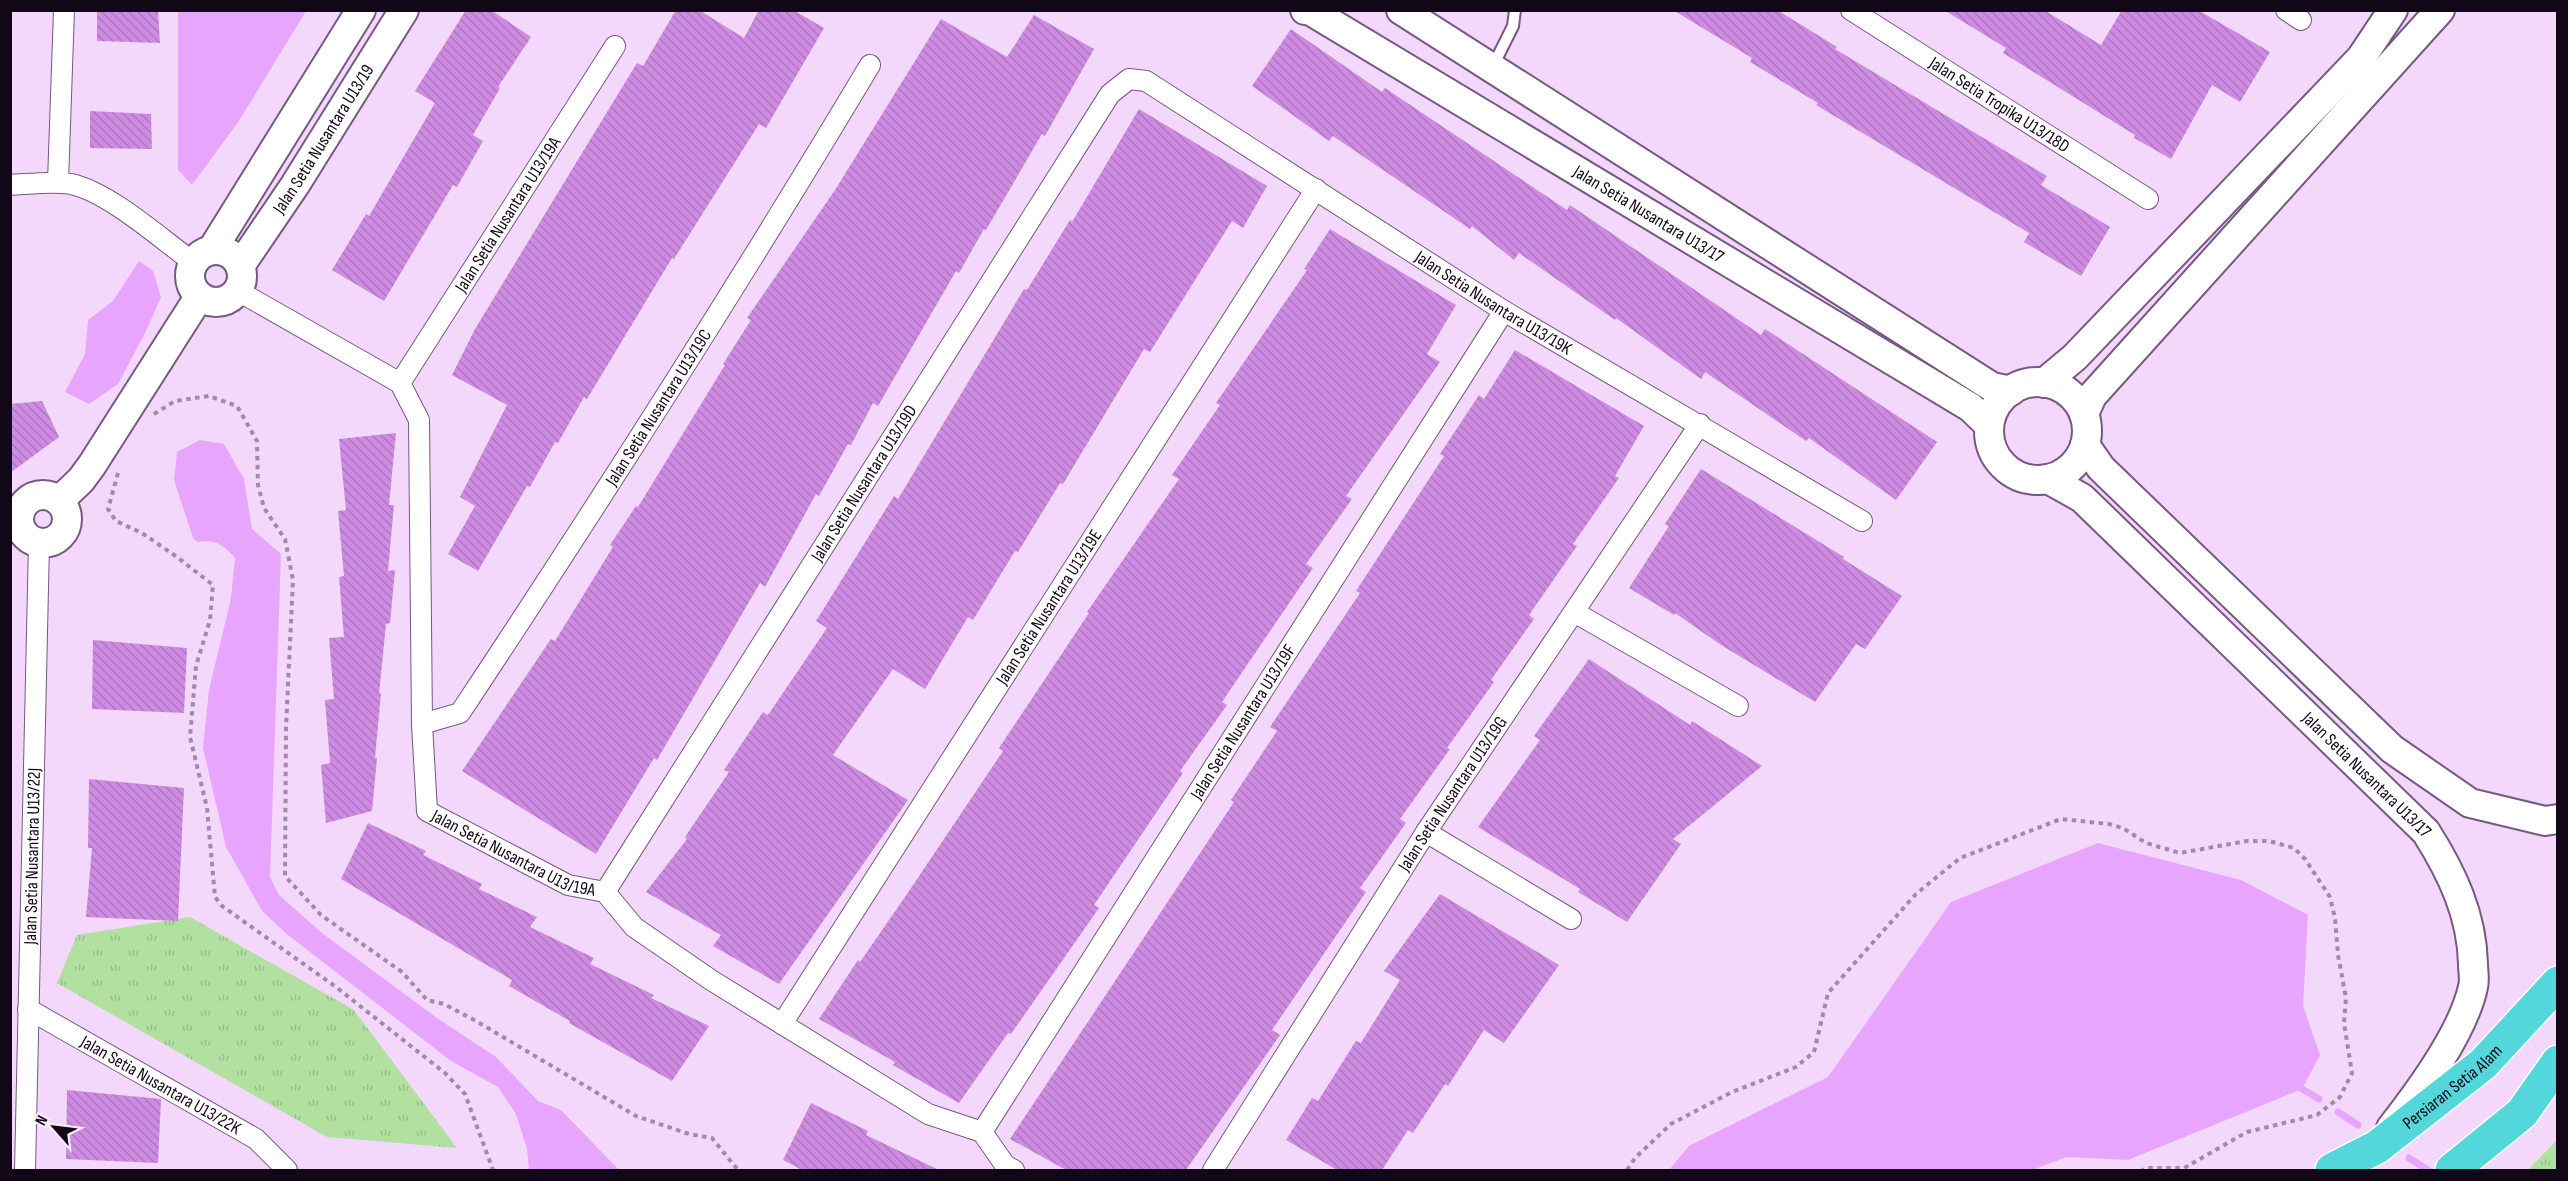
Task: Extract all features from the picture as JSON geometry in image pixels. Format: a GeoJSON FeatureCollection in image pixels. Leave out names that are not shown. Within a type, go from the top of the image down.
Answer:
{"type":"FeatureCollection","features":[{"type":"Feature","properties":{"kind":"highway","name":"Persiaran Setia Alam"},"geometry":{"type":"LineString","coordinates":[[2332,1170],[2377,1147],[2483,1064],[2558,983]]}},
{"type":"Feature","properties":{"kind":"highway"},"geometry":{"type":"LineString","coordinates":[[2452,1170],[2522,1113],[2558,1062]]}},
{"type":"Feature","properties":{"kind":"main road","name":"Jalan Setia Nusantara U13/19"},"geometry":{"type":"LineString","coordinates":[[203,256],[361,10]]}},
{"type":"Feature","properties":{"kind":"main road","name":"Jalan Setia Nusantara U13/19"},"geometry":{"type":"LineString","coordinates":[[239,279],[295,184],[404,10]]}},
{"type":"Feature","properties":{"kind":"main road","name":"Jalan Setia Nusantara U13/17"},"geometry":{"type":"LineString","coordinates":[[1305,10],[1311,11],[1971,407],[1989,425]]}},
{"type":"Feature","properties":{"kind":"main road","name":"Jalan Setia Nusantara U13/17"},"geometry":{"type":"LineString","coordinates":[[1401,10],[1992,387],[2011,391]]}},
{"type":"Feature","properties":{"kind":"main road"},"geometry":{"type":"LineString","coordinates":[[2044,383],[2075,357],[2361,58],[2393,10]]}},
{"type":"Feature","properties":{"kind":"main road"},"geometry":{"type":"LineString","coordinates":[[2084,414],[2092,396],[2440,10]]}},
{"type":"Feature","properties":{"kind":"main road"},"geometry":{"type":"LineString","coordinates":[[229,253],[239,279],[224,302],[215,303],[199,297],[190,285],[190,269],[203,256],[229,253]]}},
{"type":"Feature","properties":{"kind":"main road"},"geometry":{"type":"LineString","coordinates":[[59,501],[86,472],[199,297]]}},
{"type":"Feature","properties":{"kind":"main road"},"geometry":{"type":"LineString","coordinates":[[2044,383],[2057,386],[2068,393],[2084,414],[2085,445],[2071,467],[2061,475],[2032,480],[2018,476],[2004,468],[1995,456],[1990,441],[1989,425],[2000,400],[2011,391],[2027,384],[2044,383]]}},
{"type":"Feature","properties":{"kind":"main road","name":"Jalan Setia Nusantara U13/17"},"geometry":{"type":"LineString","coordinates":[[2085,445],[2101,468],[2392,749],[2470,803],[2545,821],[2558,819]]}},
{"type":"Feature","properties":{"kind":"main road","name":"Jalan Setia Nusantara U13/17"},"geometry":{"type":"LineString","coordinates":[[2048,479],[2082,498],[2426,832],[2444,861],[2467,915],[2473,945],[2474,986],[2460,1026],[2409,1105],[2377,1147]]}},
{"type":"Feature","properties":{"kind":"main road"},"geometry":{"type":"LineString","coordinates":[[45,495],[59,501],[67,514],[65,529],[54,540],[39,543],[32,541],[22,531],[15,517],[31,498],[45,495]]}},
{"type":"Feature","properties":{"kind":"main road"},"geometry":{"type":"LineString","coordinates":[[2522,1113],[2558,1090]]}},
{"type":"Feature","properties":{"kind":"street"},"geometry":{"type":"LineString","coordinates":[[58,183],[64,10]]}},
{"type":"Feature","properties":{"kind":"street","name":"Jalan Setia Tropika U13/18D"},"geometry":{"type":"LineString","coordinates":[[1851,10],[2148,199]]}},
{"type":"Feature","properties":{"kind":"street","name":"Jalan Setia Nusantara U13/19A"},"geometry":{"type":"LineString","coordinates":[[615,46],[400,383],[419,420],[422,724],[427,811],[568,885],[605,892],[634,927],[711,980],[928,1114],[982,1132]]}},
{"type":"Feature","properties":{"kind":"street","name":"Jalan Setia Nusantara U13/19C"},"geometry":{"type":"LineString","coordinates":[[422,724],[460,713],[563,557],[770,231],[870,65]]}},
{"type":"Feature","properties":{"kind":"street","name":"Jalan Setia Nusantara U13/19K"},"geometry":{"type":"LineString","coordinates":[[1129,79],[1146,81],[1504,311],[1862,521]]}},
{"type":"Feature","properties":{"kind":"street","name":"Jalan Setia Nusantara U13/19D"},"geometry":{"type":"LineString","coordinates":[[605,892],[1110,94],[1129,79]]}},
{"type":"Feature","properties":{"kind":"street"},"geometry":{"type":"LineString","coordinates":[[10,185],[58,183],[74,185],[101,195],[203,256]]}},
{"type":"Feature","properties":{"kind":"street","name":"Jalan Setia Nusantara U13/19E"},"geometry":{"type":"LineString","coordinates":[[783,1024],[1316,189]]}},
{"type":"Feature","properties":{"kind":"street"},"geometry":{"type":"LineString","coordinates":[[239,279],[400,383]]}},
{"type":"Feature","properties":{"kind":"street","name":"Jalan Setia Nusantara U13/19F"},"geometry":{"type":"LineString","coordinates":[[982,1132],[1504,311]]}},
{"type":"Feature","properties":{"kind":"street","name":"Jalan Setia Nusantara U13/19G"},"geometry":{"type":"LineString","coordinates":[[1213,1170],[1426,832],[1700,424]]}},
{"type":"Feature","properties":{"kind":"street","name":"Jalan Setia Nusantara U13/22J"},"geometry":{"type":"LineString","coordinates":[[25,1170],[39,543]]}},
{"type":"Feature","properties":{"kind":"street"},"geometry":{"type":"LineString","coordinates":[[1574,612],[1738,706]]}},
{"type":"Feature","properties":{"kind":"street"},"geometry":{"type":"LineString","coordinates":[[1426,832],[1571,919]]}},
{"type":"Feature","properties":{"kind":"street","name":"Jalan Setia Nusantara U13/22K"},"geometry":{"type":"LineString","coordinates":[[28,1009],[256,1139],[287,1170]]}},
{"type":"Feature","properties":{"kind":"street"},"geometry":{"type":"LineString","coordinates":[[982,1132],[1005,1165],[1014,1170]]}},
{"type":"Feature","properties":{"kind":"lane"},"geometry":{"type":"LineString","coordinates":[[1492,68],[1513,26],[1515,10]]}},
{"type":"Feature","properties":{"kind":"path"},"geometry":{"type":"LineString","coordinates":[[148,422],[154,414],[174,401],[209,396],[237,406],[258,441],[258,485],[264,508],[285,539],[293,580],[286,727],[285,876],[321,915],[402,972],[427,1000],[444,1004],[476,1021],[636,1116],[688,1134],[712,1138],[738,1170]]}},
{"type":"Feature","properties":{"kind":"path"},"geometry":{"type":"LineString","coordinates":[[118,472],[108,508],[116,521],[142,533],[177,556],[213,585],[210,620],[196,666],[190,737],[207,808],[215,897],[222,906],[336,987],[445,1074],[465,1094],[493,1170]]}},
{"type":"Feature","properties":{"kind":"path"},"geometry":{"type":"LineString","coordinates":[[1627,1170],[1635,1158],[1671,1124],[1732,1092],[1796,1067],[1814,1052],[1828,993],[1916,894],[1960,858],[2061,819],[2109,824],[2123,828],[2146,843],[2180,853],[2247,841],[2269,841],[2294,848],[2305,859],[2330,897],[2333,908],[2346,998],[2344,1023],[2352,1073],[2340,1097],[2317,1115],[2247,1132],[2184,1168],[2142,1170]]}},
{"type":"Feature","properties":{"kind":"green space"},"geometry":{"type":"Polygon","coordinates":[[[190,917],[354,1010],[457,1148],[327,1137],[57,983],[77,935],[190,917]]]}},
{"type":"Feature","properties":{"kind":"green space"},"geometry":{"type":"Polygon","coordinates":[[[2557,1140],[2557,1170],[2528,1170],[2557,1140]]]}},
{"type":"Feature","properties":{"kind":"shaded area"},"geometry":{"type":"Polygon","coordinates":[[[178,11],[306,11],[239,121],[192,185],[178,170],[178,11]]]}},
{"type":"Feature","properties":{"kind":"shaded area"},"geometry":{"type":"Polygon","coordinates":[[[139,261],[153,271],[161,297],[118,384],[89,404],[65,392],[85,354],[88,320],[113,301],[139,261]]]}},
{"type":"Feature","properties":{"kind":"shaded area"},"geometry":{"type":"Polygon","coordinates":[[[200,440],[224,444],[244,479],[252,529],[281,554],[270,877],[279,895],[322,933],[437,1018],[496,1057],[538,1101],[561,1110],[619,1170],[529,1170],[527,1149],[516,1114],[498,1087],[451,1061],[288,935],[262,911],[226,847],[203,748],[209,690],[231,598],[235,558],[227,549],[218,544],[209,541],[197,542],[193,538],[174,480],[177,452],[200,440]]]}},
{"type":"Feature","properties":{"kind":"shaded area"},"geometry":{"type":"Polygon","coordinates":[[[2098,843],[2241,880],[2308,915],[2303,1006],[2320,1055],[2302,1089],[2128,1160],[2067,1157],[2032,1170],[1669,1170],[1689,1146],[1828,1077],[1951,902],[2098,843]]]}},
{"type":"Feature","properties":{"kind":"building"},"geometry":{"type":"Polygon","coordinates":[[[97,10],[158,10],[160,43],[97,41],[97,10]]]}},
{"type":"Feature","properties":{"kind":"building"},"geometry":{"type":"Polygon","coordinates":[[[466,10],[491,10],[531,37],[498,87],[500,88],[473,135],[483,141],[457,187],[453,185],[384,301],[332,270],[366,214],[369,216],[435,103],[415,91],[466,10]]]}},
{"type":"Feature","properties":{"kind":"building"},"geometry":{"type":"Polygon","coordinates":[[[676,10],[699,10],[744,38],[759,10],[793,10],[824,28],[766,128],[759,124],[674,259],[672,258],[587,399],[584,397],[530,487],[527,486],[478,571],[448,554],[475,506],[460,497],[507,405],[452,375],[475,329],[637,63],[643,66],[676,10]]]}},
{"type":"Feature","properties":{"kind":"building"},"geometry":{"type":"Polygon","coordinates":[[[1673,10],[1777,10],[1837,47],[1835,49],[2047,176],[2041,185],[2110,227],[2081,276],[2024,242],[2029,233],[1816,105],[1818,103],[1750,62],[1752,58],[1673,10]]]}},
{"type":"Feature","properties":{"kind":"building"},"geometry":{"type":"Polygon","coordinates":[[[1944,10],[2044,10],[2101,45],[2122,10],[2198,10],[2270,52],[2240,102],[2212,85],[2171,159],[2134,138],[2135,135],[2003,53],[2006,48],[1944,10]]]}},
{"type":"Feature","properties":{"kind":"building"},"geometry":{"type":"Polygon","coordinates":[[[1034,15],[1094,49],[1045,136],[1042,134],[959,273],[956,271],[878,406],[873,403],[851,445],[848,444],[819,496],[816,494],[765,587],[760,583],[657,760],[654,758],[596,854],[462,771],[551,639],[555,641],[613,547],[610,545],[636,506],[638,507],[725,365],[723,364],[751,320],[747,318],[835,190],[941,19],[1007,57],[1034,15]]]}},
{"type":"Feature","properties":{"kind":"building"},"geometry":{"type":"Polygon","coordinates":[[[1291,29],[1382,92],[1385,88],[1567,210],[1570,205],[1761,335],[1765,329],[1937,442],[1896,500],[1809,438],[1806,441],[1705,372],[1701,379],[1519,253],[1514,260],[1472,226],[1470,229],[1333,136],[1329,141],[1252,86],[1291,29]]]}},
{"type":"Feature","properties":{"kind":"building"},"geometry":{"type":"Polygon","coordinates":[[[1139,109],[1267,186],[1243,228],[1232,221],[1150,352],[1144,349],[1063,484],[1060,483],[1018,552],[1015,551],[973,620],[968,617],[925,689],[893,669],[833,755],[908,800],[779,984],[713,946],[721,935],[646,892],[687,839],[685,837],[729,772],[724,770],[763,712],[768,715],[827,628],[816,621],[894,496],[898,499],[1024,289],[1027,290],[1070,220],[1072,222],[1139,109]]]}},
{"type":"Feature","properties":{"kind":"building"},"geometry":{"type":"Polygon","coordinates":[[[90,111],[151,114],[152,149],[90,148],[90,111]]]}},
{"type":"Feature","properties":{"kind":"building"},"geometry":{"type":"Polygon","coordinates":[[[1330,229],[1456,305],[1427,354],[1440,362],[1346,496],[1352,499],[1306,564],[1313,568],[1222,702],[1227,705],[1180,771],[1183,773],[1094,905],[1099,908],[1011,1034],[1008,1033],[959,1103],[893,1065],[895,1062],[819,1019],[858,960],[860,962],[905,897],[1003,751],[999,748],[1089,613],[1087,612],[1179,479],[1172,475],[1220,405],[1216,403],[1307,270],[1304,269],[1330,229]]]}},
{"type":"Feature","properties":{"kind":"building"},"geometry":{"type":"Polygon","coordinates":[[[1515,350],[1644,426],[1615,476],[1619,478],[1573,544],[1577,546],[1529,615],[1534,619],[1491,680],[1494,682],[1447,748],[1450,749],[1400,819],[1406,823],[1360,888],[1366,892],[1272,1030],[1280,1035],[1186,1170],[1066,1170],[1010,1139],[1234,802],[1231,800],[1277,731],[1270,727],[1360,593],[1356,591],[1444,456],[1440,454],[1479,395],[1484,399],[1515,350]]]}},
{"type":"Feature","properties":{"kind":"building"},"geometry":{"type":"Polygon","coordinates":[[[42,401],[59,437],[10,473],[10,404],[42,401]]]}},
{"type":"Feature","properties":{"kind":"building"},"geometry":{"type":"Polygon","coordinates":[[[396,433],[389,505],[394,505],[388,571],[395,570],[390,623],[386,624],[379,694],[381,693],[372,811],[326,823],[321,765],[330,763],[325,700],[334,699],[329,638],[344,637],[339,577],[344,576],[338,511],[346,510],[339,439],[396,433]]]}},
{"type":"Feature","properties":{"kind":"building"},"geometry":{"type":"Polygon","coordinates":[[[1701,469],[1844,557],[1843,559],[1902,596],[1865,649],[1856,644],[1815,702],[1721,645],[1675,613],[1674,615],[1629,588],[1669,526],[1665,524],[1701,469]]]}},
{"type":"Feature","properties":{"kind":"building"},"geometry":{"type":"Polygon","coordinates":[[[93,640],[187,648],[184,713],[92,709],[93,640]]]}},
{"type":"Feature","properties":{"kind":"building"},"geometry":{"type":"Polygon","coordinates":[[[1589,659],[1690,725],[1692,721],[1762,766],[1673,839],[1681,844],[1627,922],[1578,892],[1580,889],[1478,827],[1540,740],[1534,736],[1589,659]]]}},
{"type":"Feature","properties":{"kind":"building"},"geometry":{"type":"Polygon","coordinates":[[[89,779],[184,788],[178,921],[86,917],[92,848],[88,848],[89,779]]]}},
{"type":"Feature","properties":{"kind":"building"},"geometry":{"type":"Polygon","coordinates":[[[368,823],[426,851],[423,855],[482,884],[479,889],[537,917],[530,927],[594,958],[590,964],[654,995],[651,998],[709,1026],[672,1081],[569,1023],[570,1021],[509,986],[512,980],[341,879],[368,823]]]}},
{"type":"Feature","properties":{"kind":"building"},"geometry":{"type":"Polygon","coordinates":[[[1440,894],[1559,965],[1504,1043],[1484,1030],[1448,1086],[1445,1084],[1413,1133],[1408,1130],[1382,1170],[1337,1170],[1286,1140],[1312,1098],[1318,1101],[1356,1041],[1361,1043],[1400,980],[1384,971],[1440,894]]]}},
{"type":"Feature","properties":{"kind":"building"},"geometry":{"type":"Polygon","coordinates":[[[67,1090],[161,1099],[158,1163],[66,1159],[67,1090]]]}},
{"type":"Feature","properties":{"kind":"building"},"geometry":{"type":"Polygon","coordinates":[[[811,1103],[868,1131],[866,1135],[939,1170],[802,1170],[783,1160],[811,1103]]]}},
{"type":"Feature","properties":{"kind":"waterway"},"geometry":{"type":"LineString","coordinates":[[2302,1089],[2319,1099]]}},
{"type":"Feature","properties":{"kind":"waterway"},"geometry":{"type":"LineString","coordinates":[[2338,1112],[2358,1125]]}},
{"type":"Feature","properties":{"kind":"waterway"},"geometry":{"type":"LineString","coordinates":[[2409,1158],[2428,1170]]}}]}
